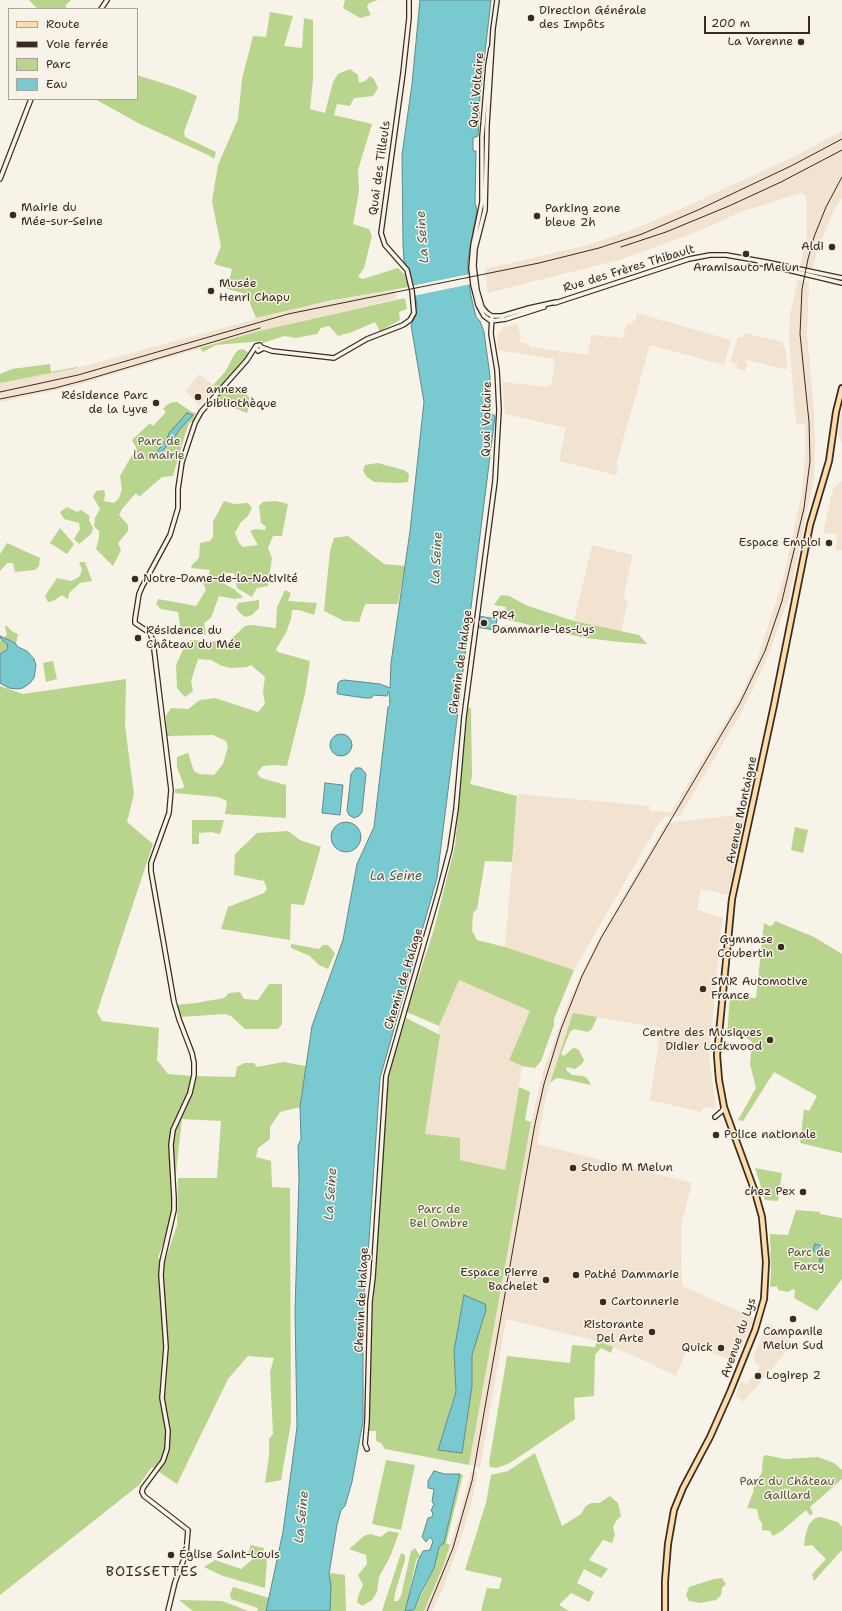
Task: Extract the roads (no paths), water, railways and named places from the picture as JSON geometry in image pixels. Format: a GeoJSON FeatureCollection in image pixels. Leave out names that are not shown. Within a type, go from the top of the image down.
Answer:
{"type":"FeatureCollection","features":[{"type":"Feature","properties":{"kind":"main road","name":"Avenue Montaigne"},"geometry":{"type":"LineString","coordinates":[[745,1165],[724,1107],[719,1080],[717,1055],[731,907],[810,525],[829,461],[836,412],[842,388]]}},
{"type":"Feature","properties":{"kind":"main road","name":"Avenue du Lys"},"geometry":{"type":"LineString","coordinates":[[665,1611],[665,1581],[668,1544],[674,1510],[683,1488],[713,1432],[755,1330],[765,1291],[766,1262],[763,1226],[758,1203],[745,1165]]}},
{"type":"Feature","properties":{"kind":"street","name":"Quai des Tilleuls"},"geometry":{"type":"LineString","coordinates":[[168,1611],[179,1571],[188,1549],[188,1530],[144,1496],[142,1492],[143,1488],[162,1461],[167,1449],[168,1431],[162,1398],[166,1347],[161,1287],[162,1262],[172,1221],[174,1204],[172,1145],[173,1130],[190,1093],[194,1075],[194,1063],[192,1053],[174,1002],[151,871],[151,863],[169,813],[171,790],[153,641],[148,631],[135,623],[140,594],[168,538],[176,516],[182,462],[195,423],[201,412],[247,360],[258,348],[330,358],[337,357],[368,340],[403,325],[410,320],[414,313],[409,278],[403,264],[385,245],[381,233],[403,73],[409,18],[409,0]]}},
{"type":"Feature","properties":{"kind":"street"},"geometry":{"type":"LineString","coordinates":[[492,43],[497,0]]}},
{"type":"Feature","properties":{"kind":"street","name":"Quai Voltaire"},"geometry":{"type":"LineString","coordinates":[[490,516],[495,481],[499,410],[497,370],[491,334],[492,316],[482,307],[478,297],[474,266],[476,249],[485,210],[487,125],[492,43]]}},
{"type":"Feature","properties":{"kind":"street","name":"Quai Voltaire"},"geometry":{"type":"LineString","coordinates":[[491,321],[484,316],[478,305],[473,284],[471,261],[482,202],[482,137],[488,65],[492,43]]}},
{"type":"Feature","properties":{"kind":"street"},"geometry":{"type":"LineString","coordinates":[[0,179],[31,100]]}},
{"type":"Feature","properties":{"kind":"street","name":"Rue des Frères Thibault"},"geometry":{"type":"LineString","coordinates":[[491,321],[506,319],[702,256],[726,256],[766,262],[842,278]]}},
{"type":"Feature","properties":{"kind":"street","name":"Rue des Frères Thibault"},"geometry":{"type":"LineString","coordinates":[[756,261],[764,265],[842,283]]}},
{"type":"Feature","properties":{"kind":"street","name":"Rue des Frères Thibault"},"geometry":{"type":"LineString","coordinates":[[492,316],[502,316],[556,302]]}},
{"type":"Feature","properties":{"kind":"street","name":"Chemin de Halage"},"geometry":{"type":"LineString","coordinates":[[366,1449],[370,1302],[386,1076],[423,953],[450,849],[456,809],[464,717],[490,516]]}},
{"type":"Feature","properties":{"kind":"street"},"geometry":{"type":"LineString","coordinates":[[715,1118],[724,1107]]}},
{"type":"Feature","properties":{"kind":"water","name":"La Seine"},"geometry":{"type":"Polygon","coordinates":[[[420,0],[491,0],[480,95],[478,136],[473,138],[473,151],[476,151],[475,203],[477,210],[468,259],[468,276],[476,317],[480,321],[484,332],[490,376],[490,413],[495,416],[437,878],[380,1078],[366,1284],[363,1294],[363,1421],[352,1482],[345,1506],[341,1510],[337,1525],[329,1574],[331,1585],[330,1611],[266,1611],[283,1532],[297,1427],[295,1311],[299,1179],[298,1146],[301,1139],[300,1107],[312,1026],[343,940],[357,864],[374,827],[388,707],[390,705],[389,691],[387,696],[374,695],[371,698],[338,694],[338,683],[344,680],[380,684],[390,688],[391,663],[410,531],[424,402],[411,325],[416,315],[417,305],[410,272],[404,261],[402,155],[412,84],[420,0]]]}},
{"type":"Feature","properties":{"kind":"water"},"geometry":{"type":"Polygon","coordinates":[[[187,413],[193,415],[155,460],[152,458],[167,439],[169,433],[187,413]]]}},
{"type":"Feature","properties":{"kind":"water","name":"PR4 Dammarie-les-Lys"},"geometry":{"type":"Polygon","coordinates":[[[478,616],[497,619],[495,630],[476,627],[478,616]]]}},
{"type":"Feature","properties":{"kind":"water"},"geometry":{"type":"Polygon","coordinates":[[[0,636],[27,651],[34,659],[36,665],[34,678],[23,688],[9,688],[0,683],[0,654],[8,649],[7,644],[0,638],[0,636]]]}},
{"type":"Feature","properties":{"kind":"water"},"geometry":{"type":"Polygon","coordinates":[[[337,734],[345,734],[352,741],[352,749],[345,756],[337,756],[330,749],[330,741],[337,734]]]}},
{"type":"Feature","properties":{"kind":"water"},"geometry":{"type":"Polygon","coordinates":[[[356,768],[361,768],[366,774],[362,812],[359,816],[354,818],[349,815],[347,811],[351,774],[356,768]]]}},
{"type":"Feature","properties":{"kind":"water"},"geometry":{"type":"Polygon","coordinates":[[[325,783],[343,785],[340,815],[322,813],[325,783]]]}},
{"type":"Feature","properties":{"kind":"water"},"geometry":{"type":"Polygon","coordinates":[[[346,822],[357,826],[361,837],[357,848],[346,852],[335,848],[331,837],[335,826],[346,822]]]}},
{"type":"Feature","properties":{"kind":"water"},"geometry":{"type":"Polygon","coordinates":[[[815,1244],[821,1246],[825,1253],[820,1265],[820,1257],[813,1250],[815,1244]]]}},
{"type":"Feature","properties":{"kind":"water"},"geometry":{"type":"Polygon","coordinates":[[[464,1295],[485,1304],[486,1310],[472,1355],[472,1386],[462,1453],[438,1450],[456,1392],[454,1351],[464,1295]]]}},
{"type":"Feature","properties":{"kind":"water"},"geometry":{"type":"Polygon","coordinates":[[[434,1471],[445,1474],[460,1474],[444,1543],[439,1547],[434,1568],[414,1610],[405,1611],[418,1561],[423,1551],[430,1550],[433,1541],[430,1537],[426,1542],[422,1537],[428,1518],[432,1517],[433,1512],[431,1511],[434,1504],[432,1502],[434,1489],[428,1488],[428,1481],[434,1471]]]}},
{"type":"Feature","properties":{"kind":"railway"},"geometry":{"type":"LineString","coordinates":[[0,392],[78,375],[288,314],[539,263],[599,248],[642,234],[698,210],[791,166],[842,139]]}},
{"type":"Feature","properties":{"kind":"railway"},"geometry":{"type":"LineString","coordinates":[[621,247],[666,232],[729,206],[781,182],[842,150]]}},
{"type":"Feature","properties":{"kind":"railway"},"geometry":{"type":"LineString","coordinates":[[427,1611],[453,1548],[472,1481],[535,1124],[544,1084],[561,1029],[582,976],[601,938],[740,703],[765,651],[782,601],[804,508],[810,461],[809,422],[800,334],[802,289],[814,237],[826,207],[842,177]]}},
{"type":"Feature","properties":{"kind":"railway"},"geometry":{"type":"LineString","coordinates":[[0,399],[55,388],[89,379],[260,328]]}},
{"type":"Feature","properties":{"kind":"place","name":"Direction Générale des Impôts"},"geometry":{"type":"Point","coordinates":[531,18]}},
{"type":"Feature","properties":{"kind":"place","name":"La Varenne"},"geometry":{"type":"Point","coordinates":[801,42]}},
{"type":"Feature","properties":{"kind":"place","name":"Mairie du Mée-sur-Seine"},"geometry":{"type":"Point","coordinates":[13,215]}},
{"type":"Feature","properties":{"kind":"place","name":"Parking zone bleue 2h"},"geometry":{"type":"Point","coordinates":[537,216]}},
{"type":"Feature","properties":{"kind":"place","name":"Aldi"},"geometry":{"type":"Point","coordinates":[832,247]}},
{"type":"Feature","properties":{"kind":"place","name":"Aramisauto Melun"},"geometry":{"type":"Point","coordinates":[746,254]}},
{"type":"Feature","properties":{"kind":"place","name":"Musée Henri Chapu"},"geometry":{"type":"Point","coordinates":[211,291]}},
{"type":"Feature","properties":{"kind":"place","name":"annexe bibliothèque"},"geometry":{"type":"Point","coordinates":[198,397]}},
{"type":"Feature","properties":{"kind":"place","name":"Résidence Parc de la Lyve"},"geometry":{"type":"Point","coordinates":[156,403]}},
{"type":"Feature","properties":{"kind":"place","name":"Espace Emploi"},"geometry":{"type":"Point","coordinates":[829,543]}},
{"type":"Feature","properties":{"kind":"place","name":"Notre-Dame-de-la-Nativité"},"geometry":{"type":"Point","coordinates":[135,579]}},
{"type":"Feature","properties":{"kind":"place","name":"PR4 Dammarie-les-Lys"},"geometry":{"type":"Point","coordinates":[484,623]}},
{"type":"Feature","properties":{"kind":"place","name":"Résidence du Château du Mée"},"geometry":{"type":"Point","coordinates":[138,638]}},
{"type":"Feature","properties":{"kind":"place","name":"Gymnase Coubertin"},"geometry":{"type":"Point","coordinates":[781,947]}},
{"type":"Feature","properties":{"kind":"place","name":"SMR Automotive France"},"geometry":{"type":"Point","coordinates":[703,989]}},
{"type":"Feature","properties":{"kind":"place","name":"Centre des Musiques Didier Lockwood"},"geometry":{"type":"Point","coordinates":[770,1040]}},
{"type":"Feature","properties":{"kind":"place","name":"Police nationale"},"geometry":{"type":"Point","coordinates":[716,1135]}},
{"type":"Feature","properties":{"kind":"place","name":"Studio M Melun"},"geometry":{"type":"Point","coordinates":[573,1168]}},
{"type":"Feature","properties":{"kind":"place","name":"chez Pex"},"geometry":{"type":"Point","coordinates":[803,1192]}},
{"type":"Feature","properties":{"kind":"place","name":"Pathé Dammarie"},"geometry":{"type":"Point","coordinates":[576,1275]}},
{"type":"Feature","properties":{"kind":"place","name":"Espace Pierre Bachelet"},"geometry":{"type":"Point","coordinates":[546,1280]}},
{"type":"Feature","properties":{"kind":"place","name":"Cartonnerie"},"geometry":{"type":"Point","coordinates":[603,1302]}},
{"type":"Feature","properties":{"kind":"place","name":"Campanile Melun Sud"},"geometry":{"type":"Point","coordinates":[793,1319]}},
{"type":"Feature","properties":{"kind":"place","name":"Ristorante Del Arte"},"geometry":{"type":"Point","coordinates":[652,1332]}},
{"type":"Feature","properties":{"kind":"place","name":"Quick"},"geometry":{"type":"Point","coordinates":[721,1348]}},
{"type":"Feature","properties":{"kind":"place","name":"Logirep 2"},"geometry":{"type":"Point","coordinates":[758,1376]}},
{"type":"Feature","properties":{"kind":"place","name":"Église Saint-Louis"},"geometry":{"type":"Point","coordinates":[171,1555]}},
{"type":"Feature","properties":{"kind":"district","name":"BOISSETTES"},"geometry":{"type":"Point","coordinates":[152,1572]}},
{"type":"Feature","properties":{"kind":"park label","name":"Parc de la mairie"},"geometry":{"type":"Point","coordinates":[159,449]}},
{"type":"Feature","properties":{"kind":"park label","name":"Parc de Bel Ombre"},"geometry":{"type":"Point","coordinates":[439,1217]}},
{"type":"Feature","properties":{"kind":"park label","name":"Parc de Farcy"},"geometry":{"type":"Point","coordinates":[809,1260]}},
{"type":"Feature","properties":{"kind":"park label","name":"Parc du Château Gaillard"},"geometry":{"type":"Point","coordinates":[787,1489]}}]}
